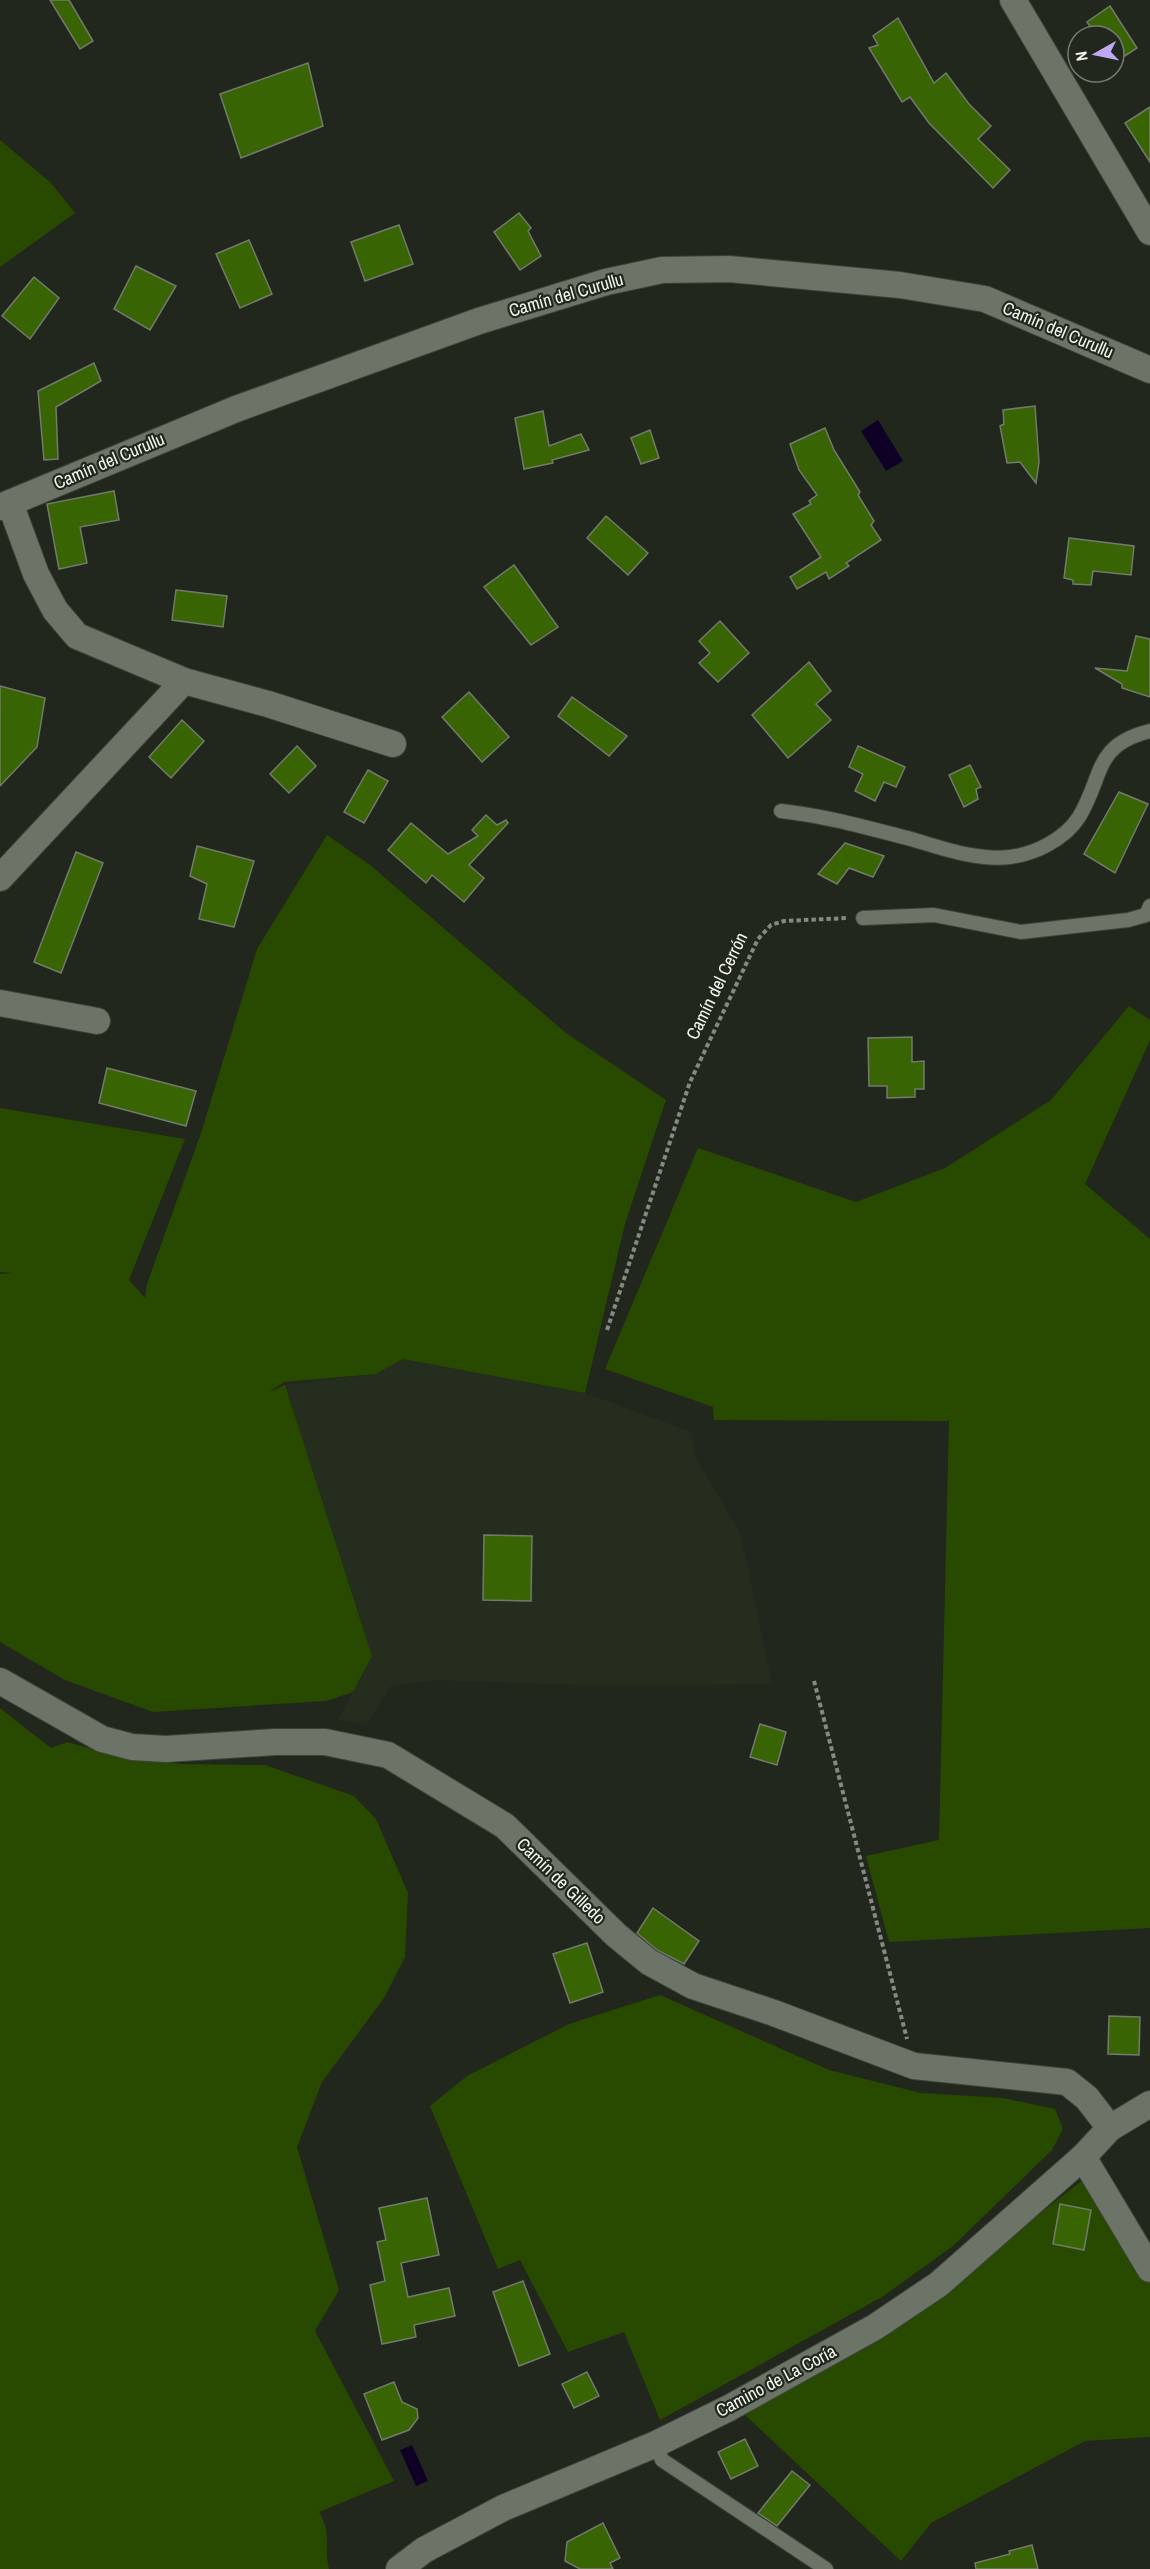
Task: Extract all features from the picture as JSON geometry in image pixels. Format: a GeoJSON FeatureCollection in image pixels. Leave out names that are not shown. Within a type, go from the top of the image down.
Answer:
{"type":"FeatureCollection","features":[{"type":"Feature","properties":{"kind":"street"},"geometry":{"type":"LineString","coordinates":[[1013,0],[1150,232]]}},
{"type":"Feature","properties":{"kind":"street","name":"Camín del Curullu"},"geometry":{"type":"LineString","coordinates":[[5,505],[236,408],[510,310],[606,282],[662,270],[729,269],[900,285],[985,299],[1150,370]]}},
{"type":"Feature","properties":{"kind":"street"},"geometry":{"type":"LineString","coordinates":[[5,505],[55,610],[77,636],[184,681],[268,704],[393,744]]}},
{"type":"Feature","properties":{"kind":"street"},"geometry":{"type":"LineString","coordinates":[[0,878],[184,681]]}},
{"type":"Feature","properties":{"kind":"street"},"geometry":{"type":"LineString","coordinates":[[0,1003],[98,1021]]}},
{"type":"Feature","properties":{"kind":"street","name":"Camín de Gilledo"},"geometry":{"type":"LineString","coordinates":[[0,1681],[102,1739],[132,1747],[166,1749],[275,1742],[325,1742],[388,1755],[505,1826],[616,1935],[649,1962],[693,1986],[774,2013],[915,2066],[1066,2082],[1087,2098],[1110,2128]]}},
{"type":"Feature","properties":{"kind":"street","name":"Camino de La Coría"},"geometry":{"type":"LineString","coordinates":[[399,2569],[424,2550],[503,2508],[656,2444],[729,2408],[875,2327],[939,2284],[1083,2157],[1110,2128],[1150,2103]]}},
{"type":"Feature","properties":{"kind":"street"},"geometry":{"type":"LineString","coordinates":[[1083,2157],[1150,2269]]}},
{"type":"Feature","properties":{"kind":"lane"},"geometry":{"type":"LineString","coordinates":[[782,811],[824,816],[968,855],[1010,857],[1052,844],[1078,818],[1110,750],[1137,734],[1150,731]]}},
{"type":"Feature","properties":{"kind":"lane"},"geometry":{"type":"LineString","coordinates":[[863,918],[934,915],[1021,932],[1128,920],[1146,915],[1150,906]]}},
{"type":"Feature","properties":{"kind":"lane"},"geometry":{"type":"LineString","coordinates":[[656,2444],[662,2460],[826,2569]]}},
{"type":"Feature","properties":{"kind":"path","name":"Camín del Cerrón"},"geometry":{"type":"LineString","coordinates":[[607,1330],[690,1082],[758,939],[771,925],[784,921],[863,918]]}},
{"type":"Feature","properties":{"kind":"path"},"geometry":{"type":"LineString","coordinates":[[814,1681],[915,2066]]}},
{"type":"Feature","properties":{"kind":"shaded area"},"geometry":{"type":"Polygon","coordinates":[[[878,420],[903,461],[886,471],[861,431],[878,420]]]}},
{"type":"Feature","properties":{"kind":"shaded area"},"geometry":{"type":"Polygon","coordinates":[[[403,1359],[585,1393],[691,1432],[697,1459],[741,1535],[772,1684],[613,1686],[435,1680],[391,1686],[367,1724],[338,1720],[372,1656],[285,1385],[376,1374],[403,1359]]]}},
{"type":"Feature","properties":{"kind":"shaded area"},"geometry":{"type":"Polygon","coordinates":[[[412,2445],[428,2481],[416,2486],[400,2450],[412,2445]]]}},
{"type":"Feature","properties":{"kind":"green space"},"geometry":{"type":"Polygon","coordinates":[[[0,140],[51,183],[75,213],[0,267],[0,140]]]}},
{"type":"Feature","properties":{"kind":"green space"},"geometry":{"type":"Polygon","coordinates":[[[327,835],[370,865],[566,1033],[666,1100],[625,1224],[585,1393],[403,1359],[376,1374],[284,1382],[269,1392],[285,1385],[372,1656],[353,1692],[326,1701],[153,1712],[65,1680],[0,1642],[0,1274],[13,1273],[0,1272],[0,1108],[185,1139],[129,1280],[145,1298],[147,1284],[202,1130],[257,949],[327,835]]]}},
{"type":"Feature","properties":{"kind":"green space"},"geometry":{"type":"Polygon","coordinates":[[[1129,1006],[1150,1020],[1150,1040],[1085,1184],[1150,1239],[1150,1928],[889,1942],[866,1856],[939,1840],[949,1421],[714,1420],[713,1407],[605,1369],[698,1148],[856,1202],[945,1168],[1051,1100],[1129,1006]]]}},
{"type":"Feature","properties":{"kind":"green space"},"geometry":{"type":"Polygon","coordinates":[[[0,1708],[51,1748],[67,1742],[124,1758],[181,1764],[265,1765],[354,1796],[376,1819],[408,1893],[405,1957],[384,1998],[322,2082],[297,2147],[339,2290],[315,2331],[394,2481],[319,2512],[326,2528],[329,2569],[0,2569],[0,1708]]]}},
{"type":"Feature","properties":{"kind":"green space"},"geometry":{"type":"Polygon","coordinates":[[[660,1995],[829,2070],[921,2093],[1003,2098],[1055,2109],[1063,2129],[1052,2150],[953,2246],[882,2297],[660,2420],[624,2332],[568,2352],[520,2260],[498,2269],[430,2106],[467,2076],[569,2024],[660,1995]]]}},
{"type":"Feature","properties":{"kind":"green space"},"geometry":{"type":"Polygon","coordinates":[[[1084,2179],[1150,2273],[1150,2437],[1085,2441],[931,2523],[901,2561],[745,2415],[912,2313],[1084,2179]]]}},
{"type":"Feature","properties":{"kind":"building"},"geometry":{"type":"Polygon","coordinates":[[[50,0],[69,0],[93,41],[80,49],[50,0]]]}},
{"type":"Feature","properties":{"kind":"building"},"geometry":{"type":"Polygon","coordinates":[[[1110,6],[1122,24],[1088,24],[1087,22],[1110,6]]]}},
{"type":"Feature","properties":{"kind":"building"},"geometry":{"type":"Polygon","coordinates":[[[898,18],[934,83],[946,73],[969,104],[991,126],[978,139],[1010,170],[993,188],[929,123],[910,97],[902,102],[869,48],[878,45],[873,36],[898,18]]]}},
{"type":"Feature","properties":{"kind":"building"},"geometry":{"type":"Polygon","coordinates":[[[1126,31],[1137,48],[1126,55],[1126,31]]]}},
{"type":"Feature","properties":{"kind":"building"},"geometry":{"type":"Polygon","coordinates":[[[308,63],[323,126],[241,158],[220,94],[308,63]]]}},
{"type":"Feature","properties":{"kind":"building"},"geometry":{"type":"Polygon","coordinates":[[[1150,107],[1150,162],[1125,123],[1150,107]]]}},
{"type":"Feature","properties":{"kind":"building"},"geometry":{"type":"Polygon","coordinates":[[[519,213],[531,228],[528,231],[541,256],[520,270],[494,232],[519,213]]]}},
{"type":"Feature","properties":{"kind":"building"},"geometry":{"type":"Polygon","coordinates":[[[399,225],[413,264],[365,281],[351,242],[399,225]]]}},
{"type":"Feature","properties":{"kind":"building"},"geometry":{"type":"Polygon","coordinates":[[[249,240],[272,294],[240,308],[216,254],[249,240]]]}},
{"type":"Feature","properties":{"kind":"building"},"geometry":{"type":"Polygon","coordinates":[[[136,266],[176,286],[150,330],[114,309],[136,266]]]}},
{"type":"Feature","properties":{"kind":"building"},"geometry":{"type":"Polygon","coordinates":[[[34,277],[59,298],[30,339],[2,316],[34,277]]]}},
{"type":"Feature","properties":{"kind":"building"},"geometry":{"type":"Polygon","coordinates":[[[94,363],[101,381],[56,407],[58,459],[44,460],[38,391],[94,363]]]}},
{"type":"Feature","properties":{"kind":"building"},"geometry":{"type":"Polygon","coordinates":[[[1035,406],[1039,462],[1036,483],[1020,462],[1007,463],[1000,426],[1004,424],[1003,410],[1035,406]]]}},
{"type":"Feature","properties":{"kind":"building"},"geometry":{"type":"Polygon","coordinates":[[[543,411],[549,446],[581,434],[589,450],[552,460],[553,463],[524,469],[515,418],[543,411]]]}},
{"type":"Feature","properties":{"kind":"building"},"geometry":{"type":"Polygon","coordinates":[[[825,428],[834,450],[860,492],[858,495],[874,521],[871,525],[881,540],[846,563],[849,566],[829,579],[826,572],[797,589],[790,577],[821,557],[793,514],[811,504],[809,501],[817,495],[799,470],[790,444],[825,428]]]}},
{"type":"Feature","properties":{"kind":"building"},"geometry":{"type":"Polygon","coordinates":[[[650,430],[659,458],[641,464],[631,438],[650,430]]]}},
{"type":"Feature","properties":{"kind":"building"},"geometry":{"type":"Polygon","coordinates":[[[114,491],[119,520],[80,527],[87,563],[59,569],[47,504],[114,491]]]}},
{"type":"Feature","properties":{"kind":"building"},"geometry":{"type":"Polygon","coordinates":[[[606,516],[648,553],[628,575],[587,538],[606,516]]]}},
{"type":"Feature","properties":{"kind":"building"},"geometry":{"type":"Polygon","coordinates":[[[1069,538],[1134,546],[1131,575],[1093,571],[1091,585],[1073,584],[1073,580],[1064,578],[1069,538]]]}},
{"type":"Feature","properties":{"kind":"building"},"geometry":{"type":"Polygon","coordinates":[[[514,565],[558,627],[531,645],[484,587],[514,565]]]}},
{"type":"Feature","properties":{"kind":"building"},"geometry":{"type":"Polygon","coordinates":[[[176,590],[227,596],[223,627],[172,620],[176,590]]]}},
{"type":"Feature","properties":{"kind":"building"},"geometry":{"type":"Polygon","coordinates":[[[720,621],[749,653],[718,682],[699,663],[710,653],[699,641],[720,621]]]}},
{"type":"Feature","properties":{"kind":"building"},"geometry":{"type":"Polygon","coordinates":[[[1136,636],[1150,639],[1150,697],[1122,688],[1122,684],[1095,668],[1127,671],[1136,636]]]}},
{"type":"Feature","properties":{"kind":"building"},"geometry":{"type":"Polygon","coordinates":[[[809,662],[831,691],[816,704],[831,720],[788,758],[752,715],[809,662]]]}},
{"type":"Feature","properties":{"kind":"building"},"geometry":{"type":"Polygon","coordinates":[[[0,686],[45,698],[37,747],[0,786],[0,686]]]}},
{"type":"Feature","properties":{"kind":"building"},"geometry":{"type":"Polygon","coordinates":[[[469,692],[509,737],[482,762],[442,717],[469,692]]]}},
{"type":"Feature","properties":{"kind":"building"},"geometry":{"type":"Polygon","coordinates":[[[572,697],[627,736],[609,756],[558,716],[572,697]]]}},
{"type":"Feature","properties":{"kind":"building"},"geometry":{"type":"Polygon","coordinates":[[[182,720],[204,741],[171,778],[149,757],[182,720]]]}},
{"type":"Feature","properties":{"kind":"building"},"geometry":{"type":"Polygon","coordinates":[[[297,746],[316,766],[289,793],[270,774],[297,746]]]}},
{"type":"Feature","properties":{"kind":"building"},"geometry":{"type":"Polygon","coordinates":[[[858,746],[905,767],[896,787],[884,782],[875,801],[855,791],[863,774],[849,767],[858,746]]]}},
{"type":"Feature","properties":{"kind":"building"},"geometry":{"type":"Polygon","coordinates":[[[970,765],[981,787],[976,789],[978,799],[964,807],[949,775],[970,765]]]}},
{"type":"Feature","properties":{"kind":"building"},"geometry":{"type":"Polygon","coordinates":[[[368,770],[388,781],[364,823],[344,812],[368,770]]]}},
{"type":"Feature","properties":{"kind":"building"},"geometry":{"type":"Polygon","coordinates":[[[1119,792],[1148,804],[1115,873],[1084,854],[1119,792]]]}},
{"type":"Feature","properties":{"kind":"building"},"geometry":{"type":"Polygon","coordinates":[[[486,815],[497,825],[506,820],[508,823],[469,865],[484,878],[464,902],[432,875],[426,883],[388,850],[411,823],[448,854],[478,836],[472,830],[486,815]]]}},
{"type":"Feature","properties":{"kind":"building"},"geometry":{"type":"Polygon","coordinates":[[[845,843],[884,856],[873,877],[849,868],[837,884],[818,874],[845,843]]]}},
{"type":"Feature","properties":{"kind":"building"},"geometry":{"type":"Polygon","coordinates":[[[197,846],[254,861],[234,927],[199,919],[207,884],[190,876],[197,846]]]}},
{"type":"Feature","properties":{"kind":"building"},"geometry":{"type":"Polygon","coordinates":[[[76,852],[103,863],[61,973],[34,962],[76,852]]]}},
{"type":"Feature","properties":{"kind":"building"},"geometry":{"type":"Polygon","coordinates":[[[912,1037],[912,1062],[924,1061],[924,1089],[915,1089],[915,1097],[887,1098],[887,1086],[869,1086],[868,1038],[912,1037]]]}},
{"type":"Feature","properties":{"kind":"building"},"geometry":{"type":"Polygon","coordinates":[[[107,1068],[196,1091],[186,1126],[99,1103],[107,1068]]]}},
{"type":"Feature","properties":{"kind":"building"},"geometry":{"type":"Polygon","coordinates":[[[484,1535],[532,1536],[531,1601],[483,1600],[484,1535]]]}},
{"type":"Feature","properties":{"kind":"building"},"geometry":{"type":"Polygon","coordinates":[[[760,1724],[786,1732],[777,1765],[750,1757],[760,1724]]]}},
{"type":"Feature","properties":{"kind":"building"},"geometry":{"type":"Polygon","coordinates":[[[653,1908],[699,1941],[684,1964],[657,1950],[637,1933],[653,1908]]]}},
{"type":"Feature","properties":{"kind":"building"},"geometry":{"type":"Polygon","coordinates":[[[587,1943],[603,1992],[570,2003],[553,1954],[587,1943]]]}},
{"type":"Feature","properties":{"kind":"building"},"geometry":{"type":"Polygon","coordinates":[[[1109,2016],[1140,2017],[1139,2055],[1108,2054],[1109,2016]]]}},
{"type":"Feature","properties":{"kind":"building"},"geometry":{"type":"Polygon","coordinates":[[[427,2198],[439,2255],[401,2263],[408,2297],[449,2288],[455,2316],[414,2325],[416,2337],[382,2344],[370,2285],[385,2281],[377,2242],[386,2240],[379,2208],[427,2198]]]}},
{"type":"Feature","properties":{"kind":"building"},"geometry":{"type":"Polygon","coordinates":[[[1060,2204],[1091,2210],[1084,2250],[1053,2244],[1060,2204]]]}},
{"type":"Feature","properties":{"kind":"building"},"geometry":{"type":"Polygon","coordinates":[[[523,2281],[550,2354],[519,2366],[493,2292],[523,2281]]]}},
{"type":"Feature","properties":{"kind":"building"},"geometry":{"type":"Polygon","coordinates":[[[587,2372],[599,2396],[574,2408],[562,2384],[587,2372]]]}},
{"type":"Feature","properties":{"kind":"building"},"geometry":{"type":"Polygon","coordinates":[[[394,2382],[402,2402],[417,2409],[418,2418],[409,2430],[382,2440],[364,2394],[394,2382]]]}},
{"type":"Feature","properties":{"kind":"building"},"geometry":{"type":"Polygon","coordinates":[[[745,2439],[758,2466],[731,2479],[718,2452],[745,2439]]]}},
{"type":"Feature","properties":{"kind":"building"},"geometry":{"type":"Polygon","coordinates":[[[792,2471],[810,2485],[777,2526],[758,2513],[792,2471]]]}},
{"type":"Feature","properties":{"kind":"building"},"geometry":{"type":"Polygon","coordinates":[[[603,2523],[620,2558],[610,2563],[613,2569],[580,2569],[565,2561],[567,2542],[603,2523]]]}},
{"type":"Feature","properties":{"kind":"building"},"geometry":{"type":"Polygon","coordinates":[[[1032,2545],[1038,2569],[976,2569],[975,2563],[1010,2554],[1009,2551],[1032,2545]]]}}]}
